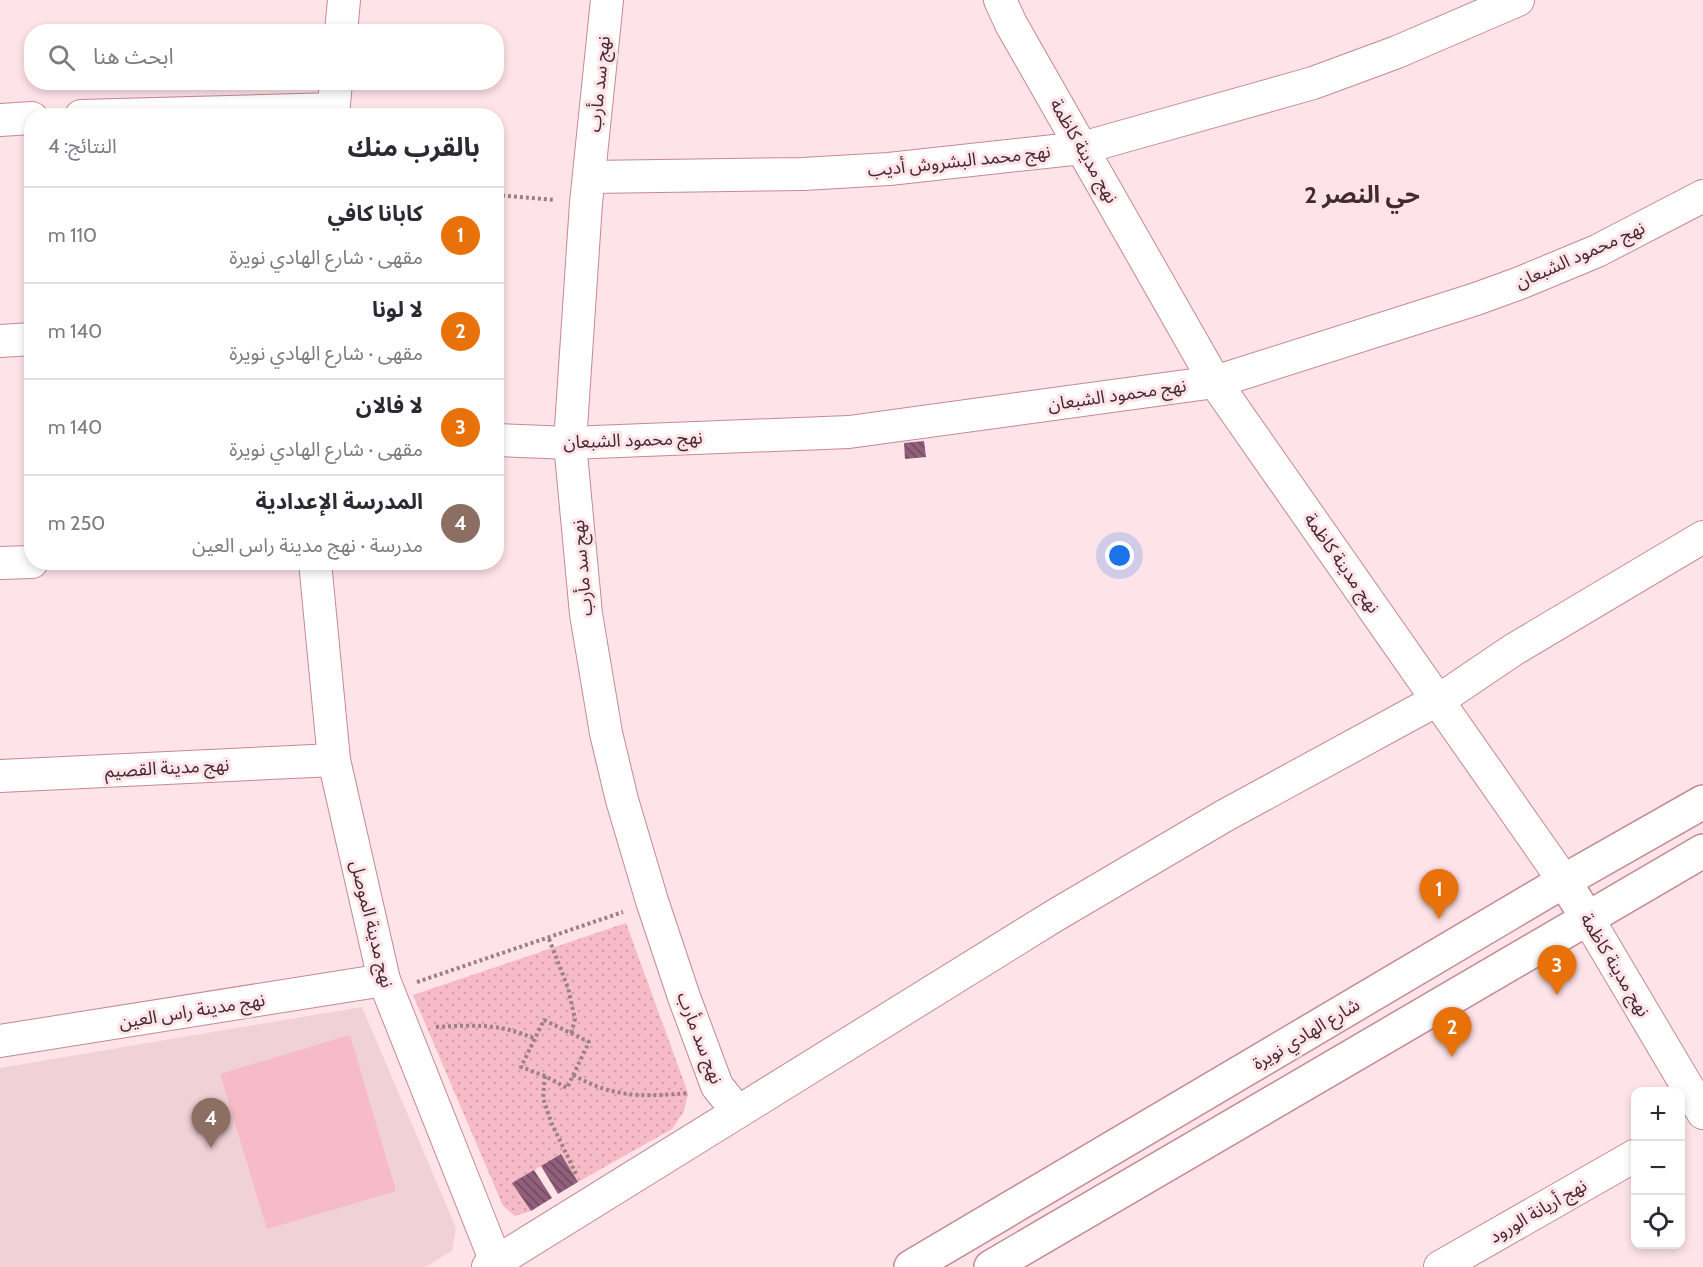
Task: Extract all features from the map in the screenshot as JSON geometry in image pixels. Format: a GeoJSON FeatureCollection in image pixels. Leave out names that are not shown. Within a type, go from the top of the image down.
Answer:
{"type":"FeatureCollection","features":[{"type":"Feature","properties":{"kind":"main road","name":"شارع الهادي نويرة"},"geometry":{"type":"LineString","coordinates":[[911,1267],[1564,881],[1703,802]]}},
{"type":"Feature","properties":{"kind":"main road"},"geometry":{"type":"LineString","coordinates":[[991,1267],[1703,851]]}},
{"type":"Feature","properties":{"kind":"main road","name":"نهج مدينة كاظمة"},"geometry":{"type":"LineString","coordinates":[[1564,881],[1588,919]]}},
{"type":"Feature","properties":{"kind":"street"},"geometry":{"type":"LineString","coordinates":[[342,24],[344,0]]}},
{"type":"Feature","properties":{"kind":"street","name":"نهج سد مأرب"},"geometry":{"type":"LineString","coordinates":[[607,0],[588,190],[570,443],[586,614],[606,733],[622,800],[652,901],[684,998],[717,1086],[738,1112]]}},
{"type":"Feature","properties":{"kind":"street","name":"نهج مدينة كاظمة"},"geometry":{"type":"LineString","coordinates":[[1000,0],[1011,24],[1215,382],[1564,881]]}},
{"type":"Feature","properties":{"kind":"street","name":"نهج محمد البشروش أديب"},"geometry":{"type":"LineString","coordinates":[[588,190],[889,169],[1082,148],[1313,83],[1397,52],[1518,0]]}},
{"type":"Feature","properties":{"kind":"street"},"geometry":{"type":"LineString","coordinates":[[226,108],[334,102]]}},
{"type":"Feature","properties":{"kind":"street"},"geometry":{"type":"LineString","coordinates":[[0,120],[24,118]]}},
{"type":"Feature","properties":{"kind":"street","name":"نهج محمود الشبعان"},"geometry":{"type":"LineString","coordinates":[[504,440],[570,443],[849,432],[1215,382],[1520,284],[1596,251],[1703,196]]}},
{"type":"Feature","properties":{"kind":"street"},"geometry":{"type":"LineString","coordinates":[[0,341],[24,340]]}},
{"type":"Feature","properties":{"kind":"street"},"geometry":{"type":"LineString","coordinates":[[494,1266],[1054,916],[1214,821],[1437,700],[1513,650],[1703,537]]}},
{"type":"Feature","properties":{"kind":"street"},"geometry":{"type":"LineString","coordinates":[[0,563],[24,562]]}},
{"type":"Feature","properties":{"kind":"street","name":"نهج مدينة الموصل"},"geometry":{"type":"LineString","coordinates":[[316,570],[334,760],[386,986],[494,1266]]}},
{"type":"Feature","properties":{"kind":"street","name":"نهج مدينة القصيم"},"geometry":{"type":"LineString","coordinates":[[0,776],[334,760]]}},
{"type":"Feature","properties":{"kind":"street","name":"نهج مدينة كاظمة"},"geometry":{"type":"LineString","coordinates":[[1588,919],[1703,1115]]}},
{"type":"Feature","properties":{"kind":"street","name":"نهج مدينة راس العين"},"geometry":{"type":"LineString","coordinates":[[0,1041],[386,986]]}},
{"type":"Feature","properties":{"kind":"street"},"geometry":{"type":"LineString","coordinates":[[1685,1126],[1703,1115]]}},
{"type":"Feature","properties":{"kind":"street","name":"نهج أريانة الورود"},"geometry":{"type":"LineString","coordinates":[[1440,1267],[1631,1157]]}},
{"type":"Feature","properties":{"kind":"path"},"geometry":{"type":"LineString","coordinates":[[504,195],[588,190]]}},
{"type":"Feature","properties":{"kind":"path"},"geometry":{"type":"LineString","coordinates":[[386,986],[549,939],[652,901]]}},
{"type":"Feature","properties":{"kind":"path"},"geometry":{"type":"LineString","coordinates":[[549,939],[568,988],[573,1008],[575,1019],[571,1034]]}},
{"type":"Feature","properties":{"kind":"path"},"geometry":{"type":"LineString","coordinates":[[544,1020],[571,1034],[589,1042],[567,1088],[521,1067],[544,1020]]}},
{"type":"Feature","properties":{"kind":"path"},"geometry":{"type":"LineString","coordinates":[[403,1029],[465,1025],[492,1026],[514,1030],[535,1039]]}},
{"type":"Feature","properties":{"kind":"path"},"geometry":{"type":"LineString","coordinates":[[573,1075],[610,1092],[635,1095],[688,1093],[717,1086]]}},
{"type":"Feature","properties":{"kind":"path"},"geometry":{"type":"LineString","coordinates":[[545,1076],[543,1098],[551,1122],[591,1204]]}},
{"type":"Feature","properties":{"kind":"shaded area"},"geometry":{"type":"Polygon","coordinates":[[[626,923],[688,1093],[684,1111],[672,1129],[578,1182],[561,1154],[513,1183],[531,1211],[515,1216],[503,1206],[413,995],[626,923]]]}},
{"type":"Feature","properties":{"kind":"shaded area"},"geometry":{"type":"Polygon","coordinates":[[[362,1007],[456,1228],[452,1251],[425,1267],[0,1267],[0,1068],[362,1007]]]}},
{"type":"Feature","properties":{"kind":"shaded area"},"geometry":{"type":"Polygon","coordinates":[[[350,1035],[396,1191],[267,1229],[220,1074],[350,1035]]]}},
{"type":"Feature","properties":{"kind":"building"},"geometry":{"type":"Polygon","coordinates":[[[924,441],[926,457],[905,459],[904,443],[924,441]]]}},
{"type":"Feature","properties":{"kind":"building"},"geometry":{"type":"Polygon","coordinates":[[[561,1154],[578,1182],[558,1194],[541,1166],[561,1154]]]}},
{"type":"Feature","properties":{"kind":"building"},"geometry":{"type":"Polygon","coordinates":[[[534,1170],[552,1198],[531,1211],[512,1183],[534,1170]]]}},
{"type":"Feature","properties":{"kind":"place","name":"كابانا كافي"},"geometry":{"type":"Point","coordinates":[1439,919]}},
{"type":"Feature","properties":{"kind":"place","name":"لا فالان"},"geometry":{"type":"Point","coordinates":[1557,995]}},
{"type":"Feature","properties":{"kind":"place","name":"لا لونا"},"geometry":{"type":"Point","coordinates":[1452,1057]}},
{"type":"Feature","properties":{"kind":"place","name":"المدرسة الإعدادية"},"geometry":{"type":"Point","coordinates":[211,1148]}},
{"type":"Feature","properties":{"kind":"district","name":"حي النصر 2"},"geometry":{"type":"Point","coordinates":[1362,194]}}]}
